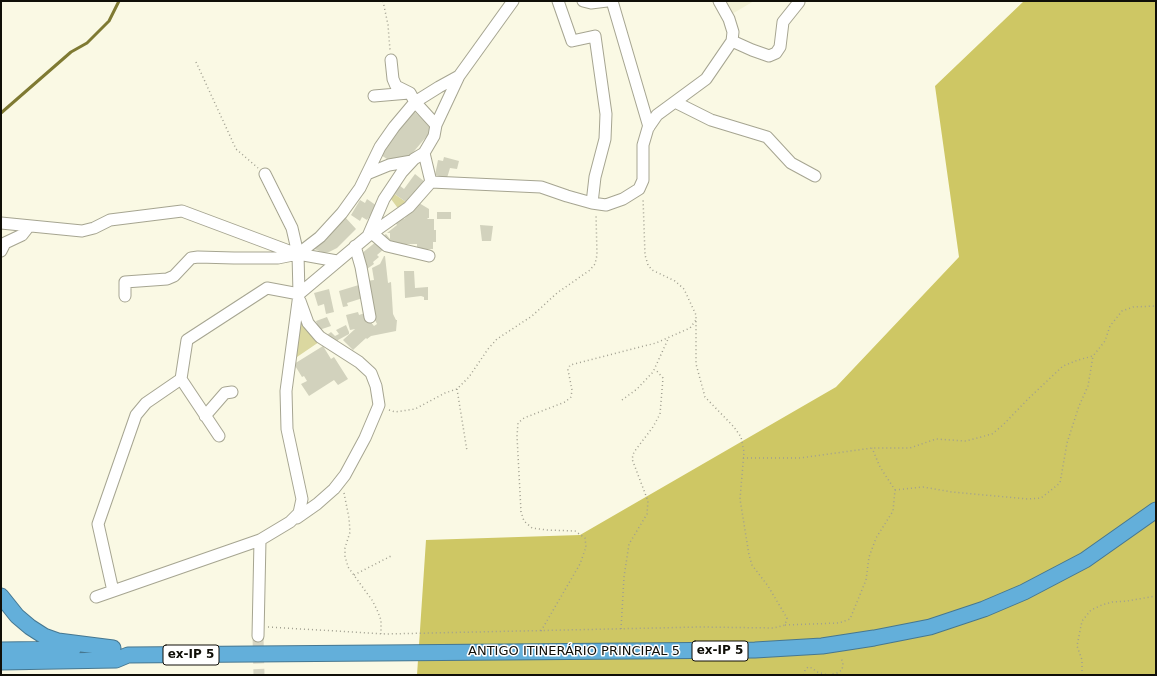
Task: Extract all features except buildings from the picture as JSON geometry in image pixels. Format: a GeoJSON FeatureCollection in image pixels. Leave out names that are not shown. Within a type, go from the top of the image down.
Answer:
{"type":"FeatureCollection","features":[{"type":"Feature","properties":{"kind":"highway","name":"ANTIGO ITINERÁRIO PRINCIPAL 5"},"geometry":{"type":"LineString","coordinates":[[1,662],[116,660],[128,655],[755,650],[822,646],[874,638],[930,626],[984,609],[1024,592],[1085,560],[1156,510]]}},
{"type":"Feature","properties":{"kind":"highway"},"geometry":{"type":"LineString","coordinates":[[1,596],[17,616],[44,636],[58,641],[113,648]]}},
{"type":"Feature","properties":{"kind":"highway","name":"ANTIGO ITINERÁRIO PRINCIPAL 5"},"geometry":{"type":"LineString","coordinates":[[1,650],[113,648],[128,655]]}},
{"type":"Feature","properties":{"kind":"street"},"geometry":{"type":"LineString","coordinates":[[370,234],[384,199],[402,172],[412,161],[424,153],[434,136],[436,124],[459,76],[513,1]]}},
{"type":"Feature","properties":{"kind":"street"},"geometry":{"type":"LineString","coordinates":[[558,1],[572,41],[595,36],[606,114],[605,139],[595,177],[592,203]]}},
{"type":"Feature","properties":{"kind":"street"},"geometry":{"type":"LineString","coordinates":[[583,1],[591,3],[607,1]]}},
{"type":"Feature","properties":{"kind":"street"},"geometry":{"type":"LineString","coordinates":[[612,1],[649,127]]}},
{"type":"Feature","properties":{"kind":"street"},"geometry":{"type":"LineString","coordinates":[[431,182],[541,187],[592,203],[606,204],[624,199],[639,189],[643,180],[643,145],[649,127],[657,116],[706,79],[732,41],[733,32],[729,19],[719,1]]}},
{"type":"Feature","properties":{"kind":"street"},"geometry":{"type":"LineString","coordinates":[[732,41],[769,56],[776,53],[780,47],[784,22],[799,2]]}},
{"type":"Feature","properties":{"kind":"street"},"geometry":{"type":"LineString","coordinates":[[391,60],[393,79],[396,86],[413,98],[436,124]]}},
{"type":"Feature","properties":{"kind":"street"},"geometry":{"type":"LineString","coordinates":[[374,96],[413,98],[439,87],[459,76]]}},
{"type":"Feature","properties":{"kind":"street"},"geometry":{"type":"LineString","coordinates":[[125,296],[125,282],[167,279],[174,276],[191,258],[198,256],[278,258],[298,254],[320,237],[342,214],[360,188],[380,148],[413,98]]}},
{"type":"Feature","properties":{"kind":"street"},"geometry":{"type":"LineString","coordinates":[[675,102],[711,120],[767,137],[791,163],[815,176]]}},
{"type":"Feature","properties":{"kind":"street"},"geometry":{"type":"LineString","coordinates":[[424,153],[431,182]]}},
{"type":"Feature","properties":{"kind":"street"},"geometry":{"type":"LineString","coordinates":[[367,174],[389,165],[412,161]]}},
{"type":"Feature","properties":{"kind":"street"},"geometry":{"type":"LineString","coordinates":[[265,174],[292,228],[298,254],[299,294],[286,391],[287,429],[302,499],[299,513],[290,522]]}},
{"type":"Feature","properties":{"kind":"street"},"geometry":{"type":"LineString","coordinates":[[299,294],[370,234],[409,207],[431,182]]}},
{"type":"Feature","properties":{"kind":"street"},"geometry":{"type":"LineString","coordinates":[[384,199],[386,208],[389,211],[393,213],[400,213]]}},
{"type":"Feature","properties":{"kind":"street"},"geometry":{"type":"LineString","coordinates":[[1,223],[82,231],[94,228],[110,220],[182,211],[298,254],[337,261]]}},
{"type":"Feature","properties":{"kind":"street"},"geometry":{"type":"LineString","coordinates":[[1,251],[5,244],[22,235],[29,226]]}},
{"type":"Feature","properties":{"kind":"street"},"geometry":{"type":"LineString","coordinates":[[370,234],[387,246],[429,256]]}},
{"type":"Feature","properties":{"kind":"street"},"geometry":{"type":"LineString","coordinates":[[355,246],[362,267],[370,317]]}},
{"type":"Feature","properties":{"kind":"street"},"geometry":{"type":"LineString","coordinates":[[219,436],[181,379],[187,340],[267,288],[299,294]]}},
{"type":"Feature","properties":{"kind":"street"},"geometry":{"type":"LineString","coordinates":[[96,597],[260,540],[317,504],[342,480],[362,444],[379,405],[376,386],[371,373],[360,362],[320,337],[308,323],[303,312],[299,294]]}},
{"type":"Feature","properties":{"kind":"street"},"geometry":{"type":"LineString","coordinates":[[113,591],[98,524],[136,415],[146,403],[181,379]]}},
{"type":"Feature","properties":{"kind":"street"},"geometry":{"type":"LineString","coordinates":[[205,416],[225,393],[232,392]]}},
{"type":"Feature","properties":{"kind":"street"},"geometry":{"type":"LineString","coordinates":[[258,631],[260,540]]}},
{"type":"Feature","properties":{"kind":"path"},"geometry":{"type":"LineString","coordinates":[[383,1],[388,25],[391,60]]}},
{"type":"Feature","properties":{"kind":"path"},"geometry":{"type":"LineString","coordinates":[[196,62],[236,149],[265,174]]}},
{"type":"Feature","properties":{"kind":"path"},"geometry":{"type":"LineString","coordinates":[[643,180],[645,255],[648,265],[652,270],[675,281],[684,290],[690,302],[696,320],[696,364],[705,397],[734,427],[741,437],[744,452],[740,499],[748,555],[752,565],[768,586],[786,618],[785,625]]}},
{"type":"Feature","properties":{"kind":"path"},"geometry":{"type":"LineString","coordinates":[[379,405],[385,409],[396,412],[415,409],[445,392],[457,389],[469,377],[488,349],[497,339],[532,316],[557,293],[590,270],[595,264],[597,256],[596,213],[592,203]]}},
{"type":"Feature","properties":{"kind":"path"},"geometry":{"type":"LineString","coordinates":[[895,490],[923,487],[952,492],[1028,499],[1041,498],[1060,483],[1067,443],[1079,406],[1088,386],[1093,356],[1105,342],[1110,326],[1122,311],[1134,307],[1156,306]]}},
{"type":"Feature","properties":{"kind":"path"},"geometry":{"type":"LineString","coordinates":[[541,631],[580,564],[586,547],[585,538],[575,531],[532,528],[524,521],[521,512],[517,436],[518,423],[524,418],[565,402],[571,397],[572,390],[568,370],[570,365],[656,343],[690,328],[696,320]]}},
{"type":"Feature","properties":{"kind":"path"},"geometry":{"type":"LineString","coordinates":[[622,400],[637,389],[655,369],[670,337]]}},
{"type":"Feature","properties":{"kind":"path"},"geometry":{"type":"LineString","coordinates":[[743,458],[800,458],[872,448],[910,448],[936,439],[966,441],[992,434],[1063,366],[1093,356]]}},
{"type":"Feature","properties":{"kind":"path"},"geometry":{"type":"LineString","coordinates":[[622,629],[624,577],[629,544],[647,514],[648,501],[632,459],[634,452],[653,427],[660,414],[663,378],[655,369]]}},
{"type":"Feature","properties":{"kind":"path"},"geometry":{"type":"LineString","coordinates":[[457,389],[467,451]]}},
{"type":"Feature","properties":{"kind":"path"},"geometry":{"type":"LineString","coordinates":[[258,631],[381,634],[700,627],[774,628],[785,625],[840,623],[850,619],[866,580],[869,557],[876,538],[893,511],[895,490],[880,467],[872,448]]}},
{"type":"Feature","properties":{"kind":"path"},"geometry":{"type":"LineString","coordinates":[[342,480],[350,532],[345,548],[345,556],[348,567],[372,600],[378,612],[381,620],[381,634]]}},
{"type":"Feature","properties":{"kind":"path"},"geometry":{"type":"LineString","coordinates":[[354,575],[391,556]]}},
{"type":"Feature","properties":{"kind":"path"},"geometry":{"type":"LineString","coordinates":[[1082,675],[1082,660],[1077,646],[1082,621],[1091,610],[1102,604],[1127,602],[1156,596]]}},
{"type":"Feature","properties":{"kind":"path"},"geometry":{"type":"LineString","coordinates":[[804,675],[805,670],[808,667],[812,668],[816,672],[828,675],[837,673],[842,670],[843,663],[841,658]]}},
{"type":"Feature","properties":{"kind":"shaded area"},"geometry":{"type":"Polygon","coordinates":[[[724,1],[754,1],[732,14],[724,1]]]}},
{"type":"Feature","properties":{"kind":"shaded area"},"geometry":{"type":"Polygon","coordinates":[[[1024,1],[1156,1],[1156,675],[417,675],[426,540],[580,535],[836,387],[959,257],[935,86],[1024,1]]]}},
{"type":"Feature","properties":{"kind":"shaded area"},"geometry":{"type":"Polygon","coordinates":[[[393,193],[409,204],[400,208],[397,207],[391,199],[393,193]]]}},
{"type":"Feature","properties":{"kind":"shaded area"},"geometry":{"type":"Polygon","coordinates":[[[299,323],[302,323],[319,342],[297,357],[295,356],[299,323]]]}},
{"type":"Feature","properties":{"kind":"waterway"},"geometry":{"type":"LineString","coordinates":[[1,113],[71,52],[87,43],[109,21],[119,1]]}},
{"type":"Feature","properties":{"kind":"tunnel"},"geometry":{"type":"LineString","coordinates":[[258,636],[259,675]]}}]}
